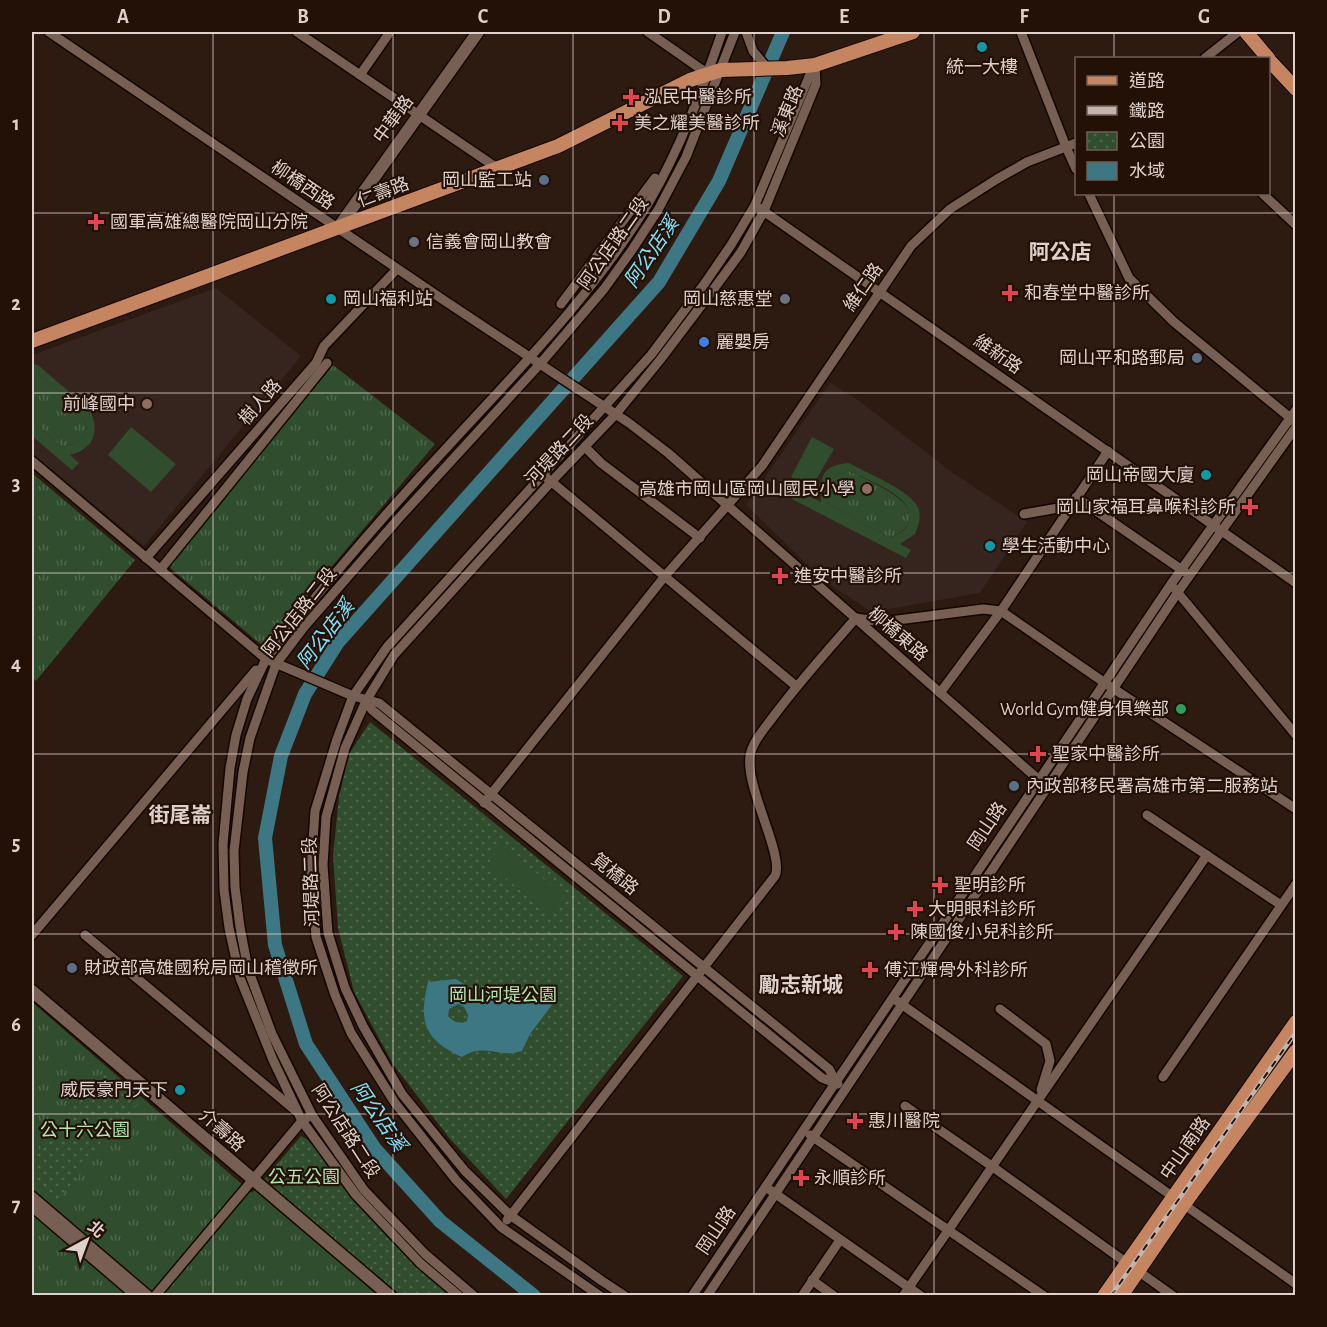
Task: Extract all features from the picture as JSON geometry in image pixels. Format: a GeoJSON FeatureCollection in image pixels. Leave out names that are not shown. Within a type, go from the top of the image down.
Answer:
{"type":"FeatureCollection","features":[{"type":"Feature","properties":{"kind":"main road","name":"中華路"},"geometry":{"type":"LineString","coordinates":[[338,228],[478,32]]}},
{"type":"Feature","properties":{"kind":"main road","name":"仁壽路"},"geometry":{"type":"LineString","coordinates":[[32,342],[558,146],[690,80],[714,72],[742,68],[787,68],[814,65],[913,32]]}},
{"type":"Feature","properties":{"kind":"main road"},"geometry":{"type":"LineString","coordinates":[[1246,32],[1266,57]]}},
{"type":"Feature","properties":{"kind":"main road"},"geometry":{"type":"LineString","coordinates":[[1270,61],[1296,89]]}},
{"type":"Feature","properties":{"kind":"main road","name":"介壽路"},"geometry":{"type":"LineString","coordinates":[[32,991],[390,1296]]}},
{"type":"Feature","properties":{"kind":"main road","name":"中山南路"},"geometry":{"type":"LineString","coordinates":[[1104,1296],[1133,1266],[1296,1022]]}},
{"type":"Feature","properties":{"kind":"main road","name":"中山南路"},"geometry":{"type":"LineString","coordinates":[[1178,1201],[1296,1051]]}},
{"type":"Feature","properties":{"kind":"main road","name":"中山南路"},"geometry":{"type":"LineString","coordinates":[[1121,1296],[1133,1266]]}},
{"type":"Feature","properties":{"kind":"street","name":"柳橋西路"},"geometry":{"type":"LineString","coordinates":[[49,32],[596,401]]}},
{"type":"Feature","properties":{"kind":"street"},"geometry":{"type":"LineString","coordinates":[[297,32],[496,168]]}},
{"type":"Feature","properties":{"kind":"street"},"geometry":{"type":"LineString","coordinates":[[360,75],[390,32]]}},
{"type":"Feature","properties":{"kind":"street"},"geometry":{"type":"LineString","coordinates":[[648,32],[714,72]]}},
{"type":"Feature","properties":{"kind":"street","name":"阿公店路二段"},"geometry":{"type":"LineString","coordinates":[[474,1296],[425,1254],[364,1190],[312,1115],[272,1035],[248,969],[235,887],[234,851],[243,772],[250,738],[276,664],[338,586],[399,518],[452,460],[544,367],[604,289],[658,210],[686,157],[714,72],[722,32]]}},
{"type":"Feature","properties":{"kind":"street","name":"阿公店路二段"},"geometry":{"type":"LineString","coordinates":[[459,1296],[420,1263],[356,1194],[300,1117],[273,1060],[240,978],[229,928],[224,890],[223,844],[230,768],[236,735],[247,699],[266,659],[390,509],[530,357],[593,282],[648,203],[735,32]]}},
{"type":"Feature","properties":{"kind":"street"},"geometry":{"type":"LineString","coordinates":[[1021,32],[1075,165]]}},
{"type":"Feature","properties":{"kind":"street"},"geometry":{"type":"LineString","coordinates":[[1206,57],[1238,32]]}},
{"type":"Feature","properties":{"kind":"street"},"geometry":{"type":"LineString","coordinates":[[747,34],[753,51],[767,68]]}},
{"type":"Feature","properties":{"kind":"street","name":"溪東路"},"geometry":{"type":"LineString","coordinates":[[605,407],[651,355],[732,245],[755,205],[814,65]]}},
{"type":"Feature","properties":{"kind":"street","name":"溪東路"},"geometry":{"type":"LineString","coordinates":[[616,414],[660,360],[741,252],[764,211],[816,84],[814,65]]}},
{"type":"Feature","properties":{"kind":"street","name":"維仁路"},"geometry":{"type":"LineString","coordinates":[[484,803],[665,576],[728,506],[774,449],[911,246],[950,209],[1028,162],[1075,144]]}},
{"type":"Feature","properties":{"kind":"street"},"geometry":{"type":"LineString","coordinates":[[561,304],[655,178]]}},
{"type":"Feature","properties":{"kind":"street"},"geometry":{"type":"LineString","coordinates":[[1089,195],[1129,278],[1174,322],[1294,417]]}},
{"type":"Feature","properties":{"kind":"street"},"geometry":{"type":"LineString","coordinates":[[1264,195],[1296,225]]}},
{"type":"Feature","properties":{"kind":"street","name":"維新路"},"geometry":{"type":"LineString","coordinates":[[755,205],[1296,582]]}},
{"type":"Feature","properties":{"kind":"street","name":"樹人路"},"geometry":{"type":"LineString","coordinates":[[146,558],[316,363],[324,346],[398,269]]}},
{"type":"Feature","properties":{"kind":"street"},"geometry":{"type":"LineString","coordinates":[[160,570],[327,363]]}},
{"type":"Feature","properties":{"kind":"street","name":"柳橋東路"},"geometry":{"type":"LineString","coordinates":[[596,401],[668,453],[1039,779]]}},
{"type":"Feature","properties":{"kind":"street","name":"河堤路二段"},"geometry":{"type":"LineString","coordinates":[[600,1296],[501,1227],[456,1180],[395,1103],[351,1033],[335,995],[316,937],[311,869],[315,811],[353,696],[387,647],[605,407]]}},
{"type":"Feature","properties":{"kind":"street","name":"河堤路二段"},"geometry":{"type":"LineString","coordinates":[[616,414],[394,655],[366,701],[345,747],[326,817],[323,865],[328,933],[345,988],[363,1026],[402,1094],[465,1171],[510,1215],[625,1296]]}},
{"type":"Feature","properties":{"kind":"street","name":"岡山路"},"geometry":{"type":"LineString","coordinates":[[692,1296],[1039,779],[1190,575],[1217,528],[1294,417]]}},
{"type":"Feature","properties":{"kind":"street","name":"岡山路"},"geometry":{"type":"LineString","coordinates":[[707,1296],[1047,787],[1181,569],[1217,528],[1296,427]]}},
{"type":"Feature","properties":{"kind":"street"},"geometry":{"type":"LineString","coordinates":[[585,447],[601,463],[700,538]]}},
{"type":"Feature","properties":{"kind":"street"},"geometry":{"type":"LineString","coordinates":[[443,451],[452,460]]}},
{"type":"Feature","properties":{"kind":"street"},"geometry":{"type":"LineString","coordinates":[[940,693],[1001,611],[1108,451]]}},
{"type":"Feature","properties":{"kind":"street","name":"筧橋路"},"geometry":{"type":"LineString","coordinates":[[32,461],[266,659],[353,696],[379,703],[829,1068],[836,1082],[844,1089]]}},
{"type":"Feature","properties":{"kind":"street"},"geometry":{"type":"LineString","coordinates":[[230,462],[240,471]]}},
{"type":"Feature","properties":{"kind":"street"},"geometry":{"type":"LineString","coordinates":[[542,474],[796,686]]}},
{"type":"Feature","properties":{"kind":"street"},"geometry":{"type":"LineString","coordinates":[[1076,497],[1190,575]]}},
{"type":"Feature","properties":{"kind":"street"},"geometry":{"type":"LineString","coordinates":[[1024,514],[1070,506]]}},
{"type":"Feature","properties":{"kind":"street"},"geometry":{"type":"LineString","coordinates":[[390,509],[399,518]]}},
{"type":"Feature","properties":{"kind":"street"},"geometry":{"type":"LineString","coordinates":[[1171,584],[1296,735]]}},
{"type":"Feature","properties":{"kind":"street"},"geometry":{"type":"LineString","coordinates":[[501,1227],[777,872],[775,858],[754,791],[750,767],[751,752],[796,686],[856,618],[882,622],[983,609],[1001,611],[1109,686],[1296,809]]}},
{"type":"Feature","properties":{"kind":"street"},"geometry":{"type":"LineString","coordinates":[[32,935],[266,659]]}},
{"type":"Feature","properties":{"kind":"street","name":"筧橋路"},"geometry":{"type":"LineString","coordinates":[[366,701],[372,710],[484,803],[822,1078],[836,1082]]}},
{"type":"Feature","properties":{"kind":"street"},"geometry":{"type":"LineString","coordinates":[[1039,779],[1047,787]]}},
{"type":"Feature","properties":{"kind":"street"},"geometry":{"type":"LineString","coordinates":[[1147,815],[1281,905]]}},
{"type":"Feature","properties":{"kind":"street"},"geometry":{"type":"LineString","coordinates":[[223,844],[234,851]]}},
{"type":"Feature","properties":{"kind":"street"},"geometry":{"type":"LineString","coordinates":[[906,1292],[1207,855]]}},
{"type":"Feature","properties":{"kind":"street"},"geometry":{"type":"LineString","coordinates":[[1163,1077],[1296,884]]}},
{"type":"Feature","properties":{"kind":"street"},"geometry":{"type":"LineString","coordinates":[[619,913],[626,904]]}},
{"type":"Feature","properties":{"kind":"street"},"geometry":{"type":"LineString","coordinates":[[85,935],[300,1117]]}},
{"type":"Feature","properties":{"kind":"street"},"geometry":{"type":"LineString","coordinates":[[893,998],[1296,1284]]}},
{"type":"Feature","properties":{"kind":"street"},"geometry":{"type":"LineString","coordinates":[[1000,1009],[1046,1044],[1050,1061],[1038,1101]]}},
{"type":"Feature","properties":{"kind":"street"},"geometry":{"type":"LineString","coordinates":[[778,1042],[785,1033]]}},
{"type":"Feature","properties":{"kind":"street"},"geometry":{"type":"LineString","coordinates":[[905,1106],[1173,1296]]}},
{"type":"Feature","properties":{"kind":"street"},"geometry":{"type":"LineString","coordinates":[[155,1296],[252,1180],[300,1117],[312,1115]]}},
{"type":"Feature","properties":{"kind":"street"},"geometry":{"type":"LineString","coordinates":[[803,1130],[1044,1296]]}},
{"type":"Feature","properties":{"kind":"street"},"geometry":{"type":"LineString","coordinates":[[766,1187],[840,1240],[906,1292],[921,1296]]}},
{"type":"Feature","properties":{"kind":"street"},"geometry":{"type":"LineString","coordinates":[[32,1196],[149,1296]]}},
{"type":"Feature","properties":{"kind":"street"},"geometry":{"type":"LineString","coordinates":[[32,1207],[136,1296]]}},
{"type":"Feature","properties":{"kind":"street"},"geometry":{"type":"LineString","coordinates":[[802,1296],[840,1240]]}},
{"type":"Feature","properties":{"kind":"street"},"geometry":{"type":"LineString","coordinates":[[812,1280],[834,1296]]}},
{"type":"Feature","properties":{"kind":"shaded area","name":"前峰國中"},"geometry":{"type":"Polygon","coordinates":[[[216,288],[301,356],[144,546],[32,453],[32,355],[216,288]]]}},
{"type":"Feature","properties":{"kind":"shaded area","name":"高雄市岡山區岡山國民小學"},"geometry":{"type":"Polygon","coordinates":[[[830,383],[858,400],[953,473],[1027,522],[980,593],[872,612],[824,581],[746,505],[830,383]]]}},
{"type":"Feature","properties":{"kind":"green space"},"geometry":{"type":"Polygon","coordinates":[[[32,364],[38,365],[90,410],[94,425],[93,438],[85,449],[70,455],[79,463],[72,470],[32,436],[32,420],[62,447],[79,440],[86,432],[85,422],[69,400],[36,372],[32,373],[32,364]]]}},
{"type":"Feature","properties":{"kind":"green space"},"geometry":{"type":"Polygon","coordinates":[[[333,365],[435,444],[264,647],[168,566],[333,365]]]}},
{"type":"Feature","properties":{"kind":"green space"},"geometry":{"type":"Polygon","coordinates":[[[36,372],[79,411],[85,422],[86,432],[79,440],[62,447],[32,420],[32,373],[36,372]]]}},
{"type":"Feature","properties":{"kind":"green space"},"geometry":{"type":"Polygon","coordinates":[[[131,427],[176,464],[151,492],[108,455],[131,427]]]}},
{"type":"Feature","properties":{"kind":"green space"},"geometry":{"type":"Polygon","coordinates":[[[812,437],[834,449],[811,488],[791,477],[812,437]]]}},
{"type":"Feature","properties":{"kind":"green space"},"geometry":{"type":"Polygon","coordinates":[[[849,463],[877,477],[899,489],[915,503],[920,516],[915,534],[900,544],[911,550],[906,558],[792,499],[796,490],[821,502],[824,475],[827,470],[849,463]],[[849,471],[829,482],[827,497],[829,504],[890,538],[903,531],[910,518],[909,510],[904,502],[887,489],[849,471]]]}},
{"type":"Feature","properties":{"kind":"green space"},"geometry":{"type":"Polygon","coordinates":[[[849,471],[887,490],[908,508],[910,518],[905,528],[890,538],[829,504],[827,486],[829,482],[849,471]]]}},
{"type":"Feature","properties":{"kind":"green space"},"geometry":{"type":"Polygon","coordinates":[[[32,473],[135,560],[36,681],[32,677],[32,473]]]}},
{"type":"Feature","properties":{"kind":"green space","name":"岡山河堤公園"},"geometry":{"type":"Polygon","coordinates":[[[370,722],[683,976],[506,1199],[450,1139],[393,1064],[354,992],[338,928],[333,856],[339,797],[349,754],[370,722]]]}},
{"type":"Feature","properties":{"kind":"green space"},"geometry":{"type":"Polygon","coordinates":[[[503,844],[563,896],[548,914],[488,863],[503,844]]]}},
{"type":"Feature","properties":{"kind":"green space"},"geometry":{"type":"Polygon","coordinates":[[[32,1002],[252,1193],[301,1136],[308,1140],[356,1195],[459,1295],[32,1295],[32,1002]]]}},
{"type":"Feature","properties":{"kind":"green space","name":"公十六公園"},"geometry":{"type":"Polygon","coordinates":[[[103,1072],[139,1102],[56,1202],[32,1182],[32,1158],[103,1072]]]}},
{"type":"Feature","properties":{"kind":"green space","name":"公五公園"},"geometry":{"type":"Polygon","coordinates":[[[303,1140],[309,1143],[340,1184],[391,1242],[447,1295],[407,1295],[272,1182],[272,1176],[303,1140]]]}},
{"type":"Feature","properties":{"kind":"water"},"geometry":{"type":"Polygon","coordinates":[[[456,979],[467,986],[472,998],[478,1002],[523,987],[535,987],[549,994],[552,1005],[530,1034],[522,1051],[505,1053],[478,1051],[462,1057],[440,1044],[427,1028],[424,1009],[428,982],[456,979]],[[458,1004],[449,1009],[448,1016],[457,1022],[467,1021],[468,1015],[464,1007],[458,1004]]]}},
{"type":"Feature","properties":{"kind":"waterway","name":"阿公店溪"},"geometry":{"type":"LineString","coordinates":[[534,1296],[440,1221],[375,1149],[306,1044],[275,945],[265,838],[281,756],[305,694],[338,642],[659,282],[719,181],[783,32]]}},
{"type":"Feature","properties":{"kind":"railway"},"geometry":{"type":"LineString","coordinates":[[1111,1296],[1296,1032]]}},
{"type":"Feature","properties":{"kind":"place","name":"統一大樓"},"geometry":{"type":"Point","coordinates":[982,47]}},
{"type":"Feature","properties":{"kind":"place","name":"泓民中醫診所"},"geometry":{"type":"Point","coordinates":[631,97]}},
{"type":"Feature","properties":{"kind":"place","name":"美之耀美醫診所"},"geometry":{"type":"Point","coordinates":[620,123]}},
{"type":"Feature","properties":{"kind":"place","name":"岡山監工站"},"geometry":{"type":"Point","coordinates":[544,180]}},
{"type":"Feature","properties":{"kind":"place","name":"國軍高雄總醫院岡山分院"},"geometry":{"type":"Point","coordinates":[96,222]}},
{"type":"Feature","properties":{"kind":"place","name":"信義會岡山教會"},"geometry":{"type":"Point","coordinates":[414,242]}},
{"type":"Feature","properties":{"kind":"place","name":"和春堂中醫診所"},"geometry":{"type":"Point","coordinates":[1010,293]}},
{"type":"Feature","properties":{"kind":"place","name":"岡山福利站"},"geometry":{"type":"Point","coordinates":[331,299]}},
{"type":"Feature","properties":{"kind":"place","name":"岡山慈惠堂"},"geometry":{"type":"Point","coordinates":[785,299]}},
{"type":"Feature","properties":{"kind":"place","name":"麗嬰房"},"geometry":{"type":"Point","coordinates":[704,342]}},
{"type":"Feature","properties":{"kind":"place","name":"岡山平和路郵局"},"geometry":{"type":"Point","coordinates":[1197,358]}},
{"type":"Feature","properties":{"kind":"place","name":"前峰國中"},"geometry":{"type":"Point","coordinates":[147,404]}},
{"type":"Feature","properties":{"kind":"place","name":"岡山帝國大廈"},"geometry":{"type":"Point","coordinates":[1206,475]}},
{"type":"Feature","properties":{"kind":"place","name":"高雄市岡山區岡山國民小學"},"geometry":{"type":"Point","coordinates":[867,489]}},
{"type":"Feature","properties":{"kind":"place","name":"岡山家福耳鼻喉科診所"},"geometry":{"type":"Point","coordinates":[1250,507]}},
{"type":"Feature","properties":{"kind":"place","name":"學生活動中心"},"geometry":{"type":"Point","coordinates":[990,546]}},
{"type":"Feature","properties":{"kind":"place","name":"進安中醫診所"},"geometry":{"type":"Point","coordinates":[780,576]}},
{"type":"Feature","properties":{"kind":"place","name":"World Gym健身俱樂部"},"geometry":{"type":"Point","coordinates":[1181,709]}},
{"type":"Feature","properties":{"kind":"place","name":"聖家中醫診所"},"geometry":{"type":"Point","coordinates":[1038,754]}},
{"type":"Feature","properties":{"kind":"place","name":"內政部移民署高雄市第二服務站"},"geometry":{"type":"Point","coordinates":[1014,786]}},
{"type":"Feature","properties":{"kind":"place","name":"聖明診所"},"geometry":{"type":"Point","coordinates":[940,885]}},
{"type":"Feature","properties":{"kind":"place","name":"大明眼科診所"},"geometry":{"type":"Point","coordinates":[915,909]}},
{"type":"Feature","properties":{"kind":"place","name":"陳國俊小兒科診所"},"geometry":{"type":"Point","coordinates":[896,932]}},
{"type":"Feature","properties":{"kind":"place","name":"財政部高雄國稅局岡山稽徵所"},"geometry":{"type":"Point","coordinates":[72,968]}},
{"type":"Feature","properties":{"kind":"place","name":"傅江輝骨外科診所"},"geometry":{"type":"Point","coordinates":[870,970]}},
{"type":"Feature","properties":{"kind":"place","name":"威辰豪門天下"},"geometry":{"type":"Point","coordinates":[180,1090]}},
{"type":"Feature","properties":{"kind":"place","name":"惠川醫院"},"geometry":{"type":"Point","coordinates":[855,1121]}},
{"type":"Feature","properties":{"kind":"place","name":"永順診所"},"geometry":{"type":"Point","coordinates":[801,1178]}},
{"type":"Feature","properties":{"kind":"district","name":"阿公店"},"geometry":{"type":"Point","coordinates":[1060,252]}},
{"type":"Feature","properties":{"kind":"district","name":"街尾崙"},"geometry":{"type":"Point","coordinates":[180,815]}},
{"type":"Feature","properties":{"kind":"district","name":"勵志新城"},"geometry":{"type":"Point","coordinates":[801,985]}}]}
